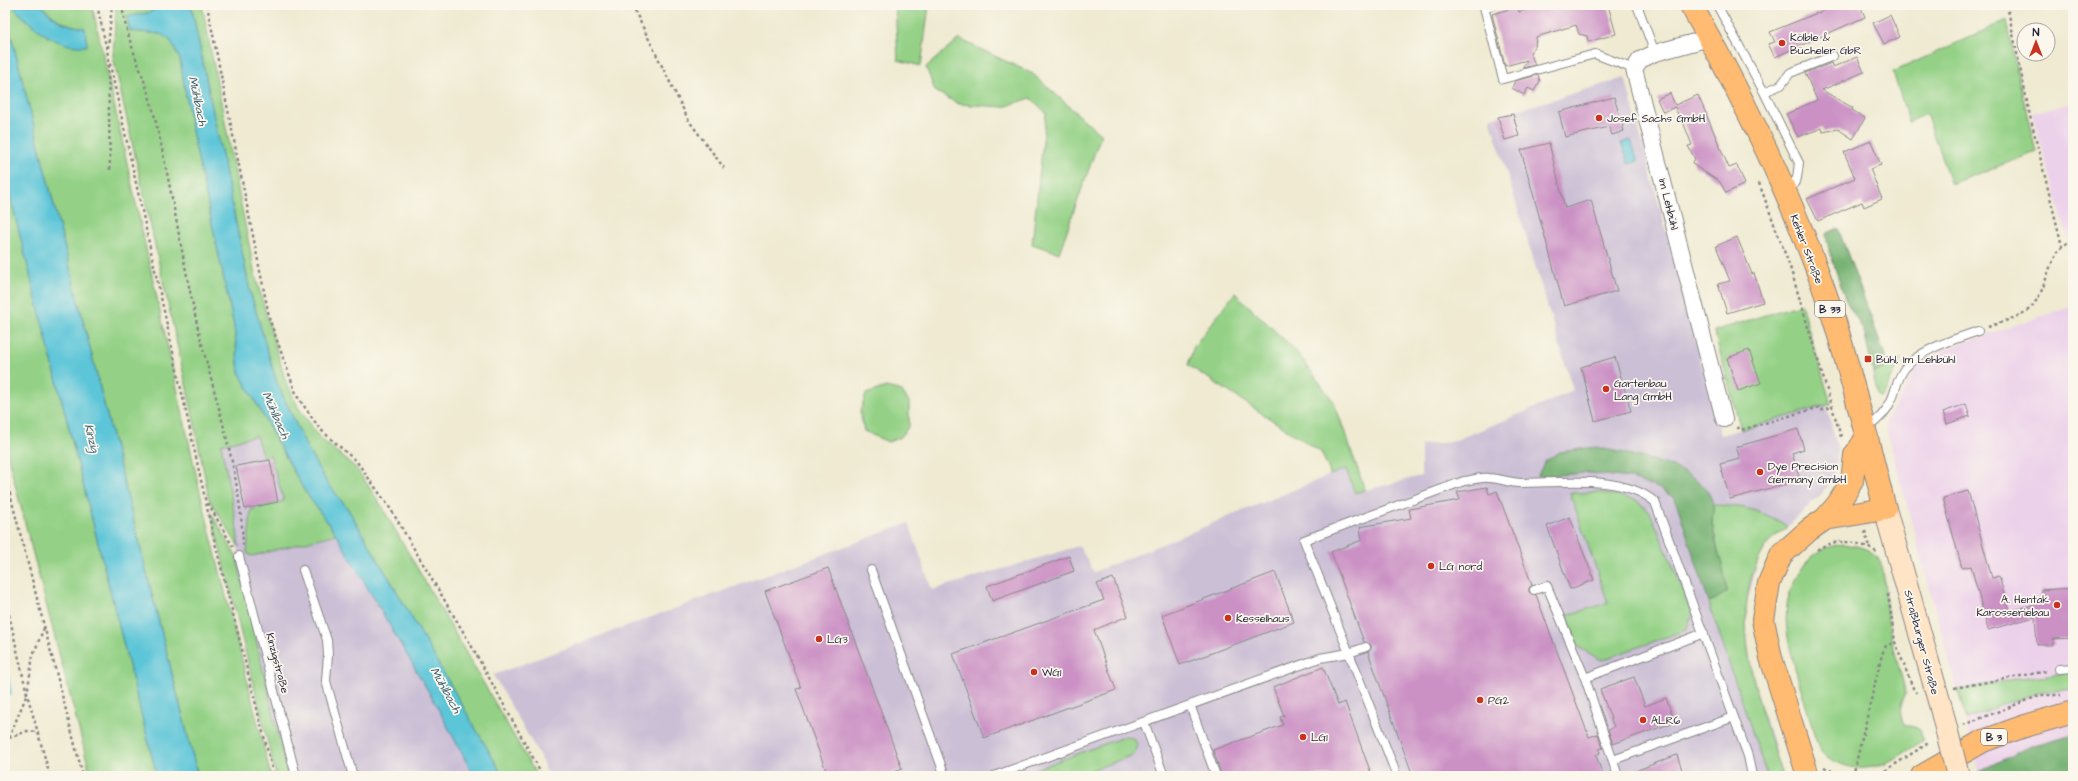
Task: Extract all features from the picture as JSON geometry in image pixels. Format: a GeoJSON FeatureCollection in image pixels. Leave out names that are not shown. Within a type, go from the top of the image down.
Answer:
{"type":"FeatureCollection","features":[{"type":"Feature","properties":{"kind":"main road","name":"Kehler Straße"},"geometry":{"type":"LineString","coordinates":[[1691,5],[1751,119],[1784,191],[1834,318],[1885,508]]}},
{"type":"Feature","properties":{"kind":"main road"},"geometry":{"type":"LineString","coordinates":[[1814,769],[1771,658],[1763,620],[1769,583],[1781,555],[1809,530],[1825,520],[1838,504],[1852,481],[1855,455],[1866,433]]}},
{"type":"Feature","properties":{"kind":"main road"},"geometry":{"type":"LineString","coordinates":[[1825,520],[1885,508]]}},
{"type":"Feature","properties":{"kind":"main road","name":"Straßburger Straße"},"geometry":{"type":"LineString","coordinates":[[1885,508],[1931,703],[1958,776]]}},
{"type":"Feature","properties":{"kind":"main road","name":"B 3"},"geometry":{"type":"LineString","coordinates":[[1922,776],[1984,742],[2022,727],[2073,712]]}},
{"type":"Feature","properties":{"kind":"street"},"geometry":{"type":"LineString","coordinates":[[1634,69],[1640,60],[1655,53],[1709,38]]}},
{"type":"Feature","properties":{"kind":"street","name":"Im Lehbühl"},"geometry":{"type":"LineString","coordinates":[[1634,69],[1724,419]]}},
{"type":"Feature","properties":{"kind":"lane"},"geometry":{"type":"LineString","coordinates":[[1493,5],[1484,7],[1503,79],[1595,54],[1634,69]]}},
{"type":"Feature","properties":{"kind":"lane"},"geometry":{"type":"LineString","coordinates":[[1637,5],[1655,53]]}},
{"type":"Feature","properties":{"kind":"lane"},"geometry":{"type":"LineString","coordinates":[[1717,5],[1764,92],[1799,163],[1797,178],[1792,187],[1784,191]]}},
{"type":"Feature","properties":{"kind":"lane"},"geometry":{"type":"LineString","coordinates":[[1764,92],[1781,85],[1790,73],[1833,56]]}},
{"type":"Feature","properties":{"kind":"lane"},"geometry":{"type":"LineString","coordinates":[[1866,433],[1880,419],[1891,401],[1896,383],[1905,368],[1919,355],[1978,331]]}},
{"type":"Feature","properties":{"kind":"lane"},"geometry":{"type":"LineString","coordinates":[[1397,776],[1350,653],[1304,540],[1464,481],[1487,477],[1519,483],[1604,483],[1646,495],[1654,502],[1661,516],[1748,756],[1752,776]]}},
{"type":"Feature","properties":{"kind":"lane","name":"Kinzigstraße"},"geometry":{"type":"LineString","coordinates":[[239,556],[296,776]]}},
{"type":"Feature","properties":{"kind":"lane"},"geometry":{"type":"LineString","coordinates":[[303,570],[327,640],[328,655],[326,680],[353,776]]}},
{"type":"Feature","properties":{"kind":"lane"},"geometry":{"type":"LineString","coordinates":[[871,570],[945,776]]}},
{"type":"Feature","properties":{"kind":"lane"},"geometry":{"type":"LineString","coordinates":[[1534,590],[1548,586],[1585,678],[1618,776]]}},
{"type":"Feature","properties":{"kind":"lane"},"geometry":{"type":"LineString","coordinates":[[1585,678],[1704,633]]}},
{"type":"Feature","properties":{"kind":"lane"},"geometry":{"type":"LineString","coordinates":[[994,776],[1320,658],[1350,653],[1366,647]]}},
{"type":"Feature","properties":{"kind":"lane"},"geometry":{"type":"LineString","coordinates":[[2059,669],[2073,668]]}},
{"type":"Feature","properties":{"kind":"lane"},"geometry":{"type":"LineString","coordinates":[[1190,705],[1216,776]]}},
{"type":"Feature","properties":{"kind":"lane"},"geometry":{"type":"LineString","coordinates":[[1613,760],[1734,717]]}},
{"type":"Feature","properties":{"kind":"lane"},"geometry":{"type":"LineString","coordinates":[[1144,722],[1164,776]]}},
{"type":"Feature","properties":{"kind":"path"},"geometry":{"type":"LineString","coordinates":[[97,5],[213,535],[274,776]]}},
{"type":"Feature","properties":{"kind":"path"},"geometry":{"type":"LineString","coordinates":[[110,171],[108,52],[112,5]]}},
{"type":"Feature","properties":{"kind":"path"},"geometry":{"type":"LineString","coordinates":[[122,5],[130,43],[152,106],[197,324],[228,447],[241,512],[243,550],[239,556],[206,500]]}},
{"type":"Feature","properties":{"kind":"path"},"geometry":{"type":"LineString","coordinates":[[207,5],[270,321],[297,396],[320,429],[357,462],[390,508],[471,645],[543,776]]}},
{"type":"Feature","properties":{"kind":"path"},"geometry":{"type":"LineString","coordinates":[[632,5],[689,121],[724,168]]}},
{"type":"Feature","properties":{"kind":"path"},"geometry":{"type":"LineString","coordinates":[[2007,5],[2030,116],[2062,246]]}},
{"type":"Feature","properties":{"kind":"path"},"geometry":{"type":"LineString","coordinates":[[1757,177],[1790,267],[1842,442]]}},
{"type":"Feature","properties":{"kind":"path"},"geometry":{"type":"LineString","coordinates":[[1978,331],[2029,309],[2037,299],[2062,246],[2069,242]]}},
{"type":"Feature","properties":{"kind":"path"},"geometry":{"type":"LineString","coordinates":[[1724,419],[1741,430],[1820,407],[1822,410],[1832,407]]}},
{"type":"Feature","properties":{"kind":"path"},"geometry":{"type":"LineString","coordinates":[[5,475],[83,776]]}},
{"type":"Feature","properties":{"kind":"path"},"geometry":{"type":"LineString","coordinates":[[1814,552],[1836,542],[1850,541],[1869,547],[1879,554],[1881,558]]}},
{"type":"Feature","properties":{"kind":"path"},"geometry":{"type":"LineString","coordinates":[[1888,590],[1895,642],[1913,688],[1931,703]]}},
{"type":"Feature","properties":{"kind":"path"},"geometry":{"type":"LineString","coordinates":[[5,597],[27,694],[39,732],[50,776]]}},
{"type":"Feature","properties":{"kind":"path"},"geometry":{"type":"LineString","coordinates":[[5,742],[9,738],[27,694],[33,655],[44,627]]}},
{"type":"Feature","properties":{"kind":"path"},"geometry":{"type":"LineString","coordinates":[[1853,776],[1882,654],[1886,646],[1895,642]]}},
{"type":"Feature","properties":{"kind":"path"},"geometry":{"type":"LineString","coordinates":[[1952,688],[2005,677],[2059,669]]}},
{"type":"Feature","properties":{"kind":"path"},"geometry":{"type":"LineString","coordinates":[[9,738],[27,731],[39,732]]}},
{"type":"Feature","properties":{"kind":"path"},"geometry":{"type":"LineString","coordinates":[[1814,769],[1831,772],[1842,776]]}},
{"type":"Feature","properties":{"kind":"shaded area"},"geometry":{"type":"Polygon","coordinates":[[[1625,78],[1721,435],[1826,405],[1838,449],[1837,467],[1827,487],[1788,527],[1772,539],[1759,557],[1746,606],[1747,651],[1757,693],[1775,750],[1774,776],[548,776],[540,756],[493,675],[909,523],[932,590],[1079,546],[1094,572],[1347,468],[1355,493],[1421,476],[1421,445],[1451,442],[1542,405],[1573,390],[1490,118],[1625,78]]]}},
{"type":"Feature","properties":{"kind":"shaded area"},"geometry":{"type":"Polygon","coordinates":[[[2073,102],[2073,256],[2032,113],[2073,102]]]}},
{"type":"Feature","properties":{"kind":"shaded area"},"geometry":{"type":"Polygon","coordinates":[[[2073,306],[2073,734],[2031,746],[1979,771],[1885,424],[1918,364],[1944,349],[2073,306]]]}},
{"type":"Feature","properties":{"kind":"shaded area"},"geometry":{"type":"Polygon","coordinates":[[[256,436],[263,457],[270,455],[284,501],[252,556],[336,534],[434,701],[474,776],[288,776],[236,560],[239,547],[221,444],[256,436]]]}},
{"type":"Feature","properties":{"kind":"green space"},"geometry":{"type":"Polygon","coordinates":[[[5,5],[11,5],[49,38],[85,28],[61,21],[41,5],[92,5],[200,492],[271,776],[198,776],[5,11],[5,5]]]}},
{"type":"Feature","properties":{"kind":"green space"},"geometry":{"type":"Polygon","coordinates":[[[116,5],[162,5],[151,12],[127,17],[130,31],[161,34],[171,41],[180,59],[191,126],[234,326],[239,372],[304,490],[336,534],[252,556],[247,553],[251,510],[284,501],[270,455],[263,457],[256,436],[221,444],[236,522],[239,547],[209,499],[193,416],[113,57],[116,5]]]}},
{"type":"Feature","properties":{"kind":"green space"},"geometry":{"type":"Polygon","coordinates":[[[191,5],[202,5],[255,275],[285,379],[298,407],[319,437],[356,468],[378,500],[537,776],[503,776],[348,509],[326,481],[308,450],[277,383],[250,291],[191,5]]]}},
{"type":"Feature","properties":{"kind":"green space"},"geometry":{"type":"Polygon","coordinates":[[[895,5],[929,5],[921,66],[898,60],[895,5]]]}},
{"type":"Feature","properties":{"kind":"green space"},"geometry":{"type":"Polygon","coordinates":[[[2007,20],[2019,81],[2036,152],[1951,184],[1926,114],[1909,122],[1893,72],[2007,20]]]}},
{"type":"Feature","properties":{"kind":"green space"},"geometry":{"type":"Polygon","coordinates":[[[959,39],[1033,74],[1101,135],[1059,253],[1032,244],[1046,113],[1031,98],[1004,107],[959,104],[935,91],[926,67],[959,39]]]}},
{"type":"Feature","properties":{"kind":"green space"},"geometry":{"type":"Polygon","coordinates":[[[5,176],[157,776],[91,776],[5,446],[5,176]]]}},
{"type":"Feature","properties":{"kind":"green space"},"geometry":{"type":"Polygon","coordinates":[[[1838,228],[1889,366],[1873,373],[1864,332],[1845,299],[1828,246],[1826,234],[1838,228]]]}},
{"type":"Feature","properties":{"kind":"green space"},"geometry":{"type":"Polygon","coordinates":[[[1235,293],[1296,351],[1334,402],[1365,490],[1355,493],[1346,469],[1330,475],[1321,452],[1188,365],[1194,346],[1235,293]]]}},
{"type":"Feature","properties":{"kind":"green space"},"geometry":{"type":"Polygon","coordinates":[[[1801,304],[1831,404],[1741,430],[1714,331],[1801,304]]]}},
{"type":"Feature","properties":{"kind":"green space"},"geometry":{"type":"Polygon","coordinates":[[[1901,359],[1884,394],[1881,397],[1878,396],[1873,373],[1901,359]]]}},
{"type":"Feature","properties":{"kind":"green space"},"geometry":{"type":"Polygon","coordinates":[[[886,387],[902,391],[909,402],[909,426],[901,437],[888,442],[864,431],[860,412],[866,394],[886,387]]]}},
{"type":"Feature","properties":{"kind":"green space"},"geometry":{"type":"Polygon","coordinates":[[[1596,447],[1646,458],[1682,471],[1697,480],[1708,491],[1713,505],[1712,526],[1725,577],[1727,592],[1709,603],[1675,498],[1658,488],[1629,478],[1590,473],[1538,476],[1544,462],[1560,452],[1596,447]]]}},
{"type":"Feature","properties":{"kind":"green space"},"geometry":{"type":"Polygon","coordinates":[[[1597,492],[1636,500],[1650,512],[1693,614],[1686,630],[1602,660],[1578,647],[1567,615],[1608,603],[1570,493],[1597,492]]]}},
{"type":"Feature","properties":{"kind":"green space"},"geometry":{"type":"Polygon","coordinates":[[[1713,505],[1734,506],[1752,510],[1779,521],[1788,527],[1771,540],[1756,566],[1748,594],[1746,625],[1749,656],[1756,688],[1782,776],[1767,776],[1709,603],[1727,592],[1712,523],[1713,505]]]}},
{"type":"Feature","properties":{"kind":"green space"},"geometry":{"type":"Polygon","coordinates":[[[211,512],[237,558],[288,776],[276,776],[211,512]]]}},
{"type":"Feature","properties":{"kind":"green space"},"geometry":{"type":"Polygon","coordinates":[[[1844,544],[1870,551],[1880,562],[1884,577],[1886,606],[1890,631],[1906,693],[1902,701],[1900,712],[1904,724],[1920,729],[1923,740],[1897,757],[1872,767],[1860,768],[1847,766],[1834,761],[1820,752],[1791,652],[1786,623],[1789,595],[1794,581],[1803,567],[1820,551],[1831,546],[1844,544]]]}},
{"type":"Feature","properties":{"kind":"green space"},"geometry":{"type":"Polygon","coordinates":[[[2073,672],[2073,689],[2038,693],[2012,701],[1966,719],[1958,690],[2021,678],[2073,672]]]}},
{"type":"Feature","properties":{"kind":"green space"},"geometry":{"type":"Polygon","coordinates":[[[2073,734],[2073,776],[1981,776],[1979,771],[2031,746],[2073,734]]]}},
{"type":"Feature","properties":{"kind":"green space"},"geometry":{"type":"Polygon","coordinates":[[[1126,736],[1130,737],[1137,743],[1137,749],[1133,755],[1076,776],[1023,776],[1022,774],[1126,736]]]}},
{"type":"Feature","properties":{"kind":"water"},"geometry":{"type":"Polygon","coordinates":[[[11,5],[41,5],[56,19],[66,24],[85,28],[87,46],[65,44],[55,40],[27,21],[11,5]]]}},
{"type":"Feature","properties":{"kind":"water","name":"Mühlbach"},"geometry":{"type":"Polygon","coordinates":[[[162,5],[191,5],[250,291],[277,383],[308,450],[326,481],[348,509],[503,776],[474,776],[434,701],[336,534],[304,490],[239,372],[234,326],[191,126],[180,59],[171,41],[161,34],[130,31],[127,17],[151,12],[162,5]]]}},
{"type":"Feature","properties":{"kind":"water","name":"Kinzig"},"geometry":{"type":"Polygon","coordinates":[[[5,11],[198,776],[157,776],[5,176],[5,11]]]}},
{"type":"Feature","properties":{"kind":"water"},"geometry":{"type":"Polygon","coordinates":[[[1631,140],[1638,161],[1629,164],[1621,143],[1631,140]]]}},
{"type":"Feature","properties":{"kind":"building"},"geometry":{"type":"Polygon","coordinates":[[[1542,5],[1608,5],[1616,34],[1588,42],[1587,36],[1579,34],[1576,25],[1536,37],[1535,47],[1530,52],[1535,65],[1522,68],[1527,60],[1505,66],[1492,14],[1517,7],[1519,12],[1542,5]]]}},
{"type":"Feature","properties":{"kind":"building"},"geometry":{"type":"Polygon","coordinates":[[[1837,5],[1860,5],[1865,17],[1775,57],[1768,44],[1775,42],[1770,32],[1837,5]]]}},
{"type":"Feature","properties":{"kind":"building"},"geometry":{"type":"Polygon","coordinates":[[[1890,15],[1900,37],[1884,44],[1873,23],[1890,15]]]}},
{"type":"Feature","properties":{"kind":"building"},"geometry":{"type":"Polygon","coordinates":[[[1857,57],[1864,72],[1822,90],[1853,108],[1852,110],[1865,118],[1853,139],[1838,129],[1823,132],[1822,128],[1798,137],[1786,114],[1817,100],[1805,73],[1831,63],[1833,67],[1857,57]]]}},
{"type":"Feature","properties":{"kind":"building"},"geometry":{"type":"Polygon","coordinates":[[[1538,75],[1540,81],[1534,91],[1528,88],[1524,95],[1512,88],[1515,81],[1538,75]]]}},
{"type":"Feature","properties":{"kind":"building"},"geometry":{"type":"Polygon","coordinates":[[[1670,93],[1675,105],[1698,95],[1729,168],[1737,165],[1745,184],[1726,193],[1720,182],[1695,166],[1693,162],[1695,159],[1688,146],[1692,145],[1682,119],[1680,120],[1675,107],[1663,112],[1657,99],[1670,93]]]}},
{"type":"Feature","properties":{"kind":"building","name":"Josef Sachs GmbH"},"geometry":{"type":"Polygon","coordinates":[[[1614,97],[1624,131],[1612,135],[1609,127],[1565,137],[1559,112],[1614,97]]]}},
{"type":"Feature","properties":{"kind":"building"},"geometry":{"type":"Polygon","coordinates":[[[1513,114],[1519,136],[1505,140],[1498,117],[1513,114]]]}},
{"type":"Feature","properties":{"kind":"building"},"geometry":{"type":"Polygon","coordinates":[[[1871,141],[1881,165],[1870,169],[1882,199],[1864,207],[1862,202],[1818,221],[1807,199],[1855,178],[1844,152],[1871,141]]]}},
{"type":"Feature","properties":{"kind":"building"},"geometry":{"type":"Polygon","coordinates":[[[1549,143],[1565,208],[1591,200],[1617,291],[1564,306],[1521,150],[1549,143]]]}},
{"type":"Feature","properties":{"kind":"building"},"geometry":{"type":"Polygon","coordinates":[[[1737,237],[1752,274],[1754,273],[1763,302],[1727,313],[1718,284],[1730,281],[1716,246],[1737,237]]]}},
{"type":"Feature","properties":{"kind":"building"},"geometry":{"type":"Polygon","coordinates":[[[1749,350],[1761,383],[1738,391],[1727,358],[1749,350]]]}},
{"type":"Feature","properties":{"kind":"building","name":"Gartenbau Lang GmbH"},"geometry":{"type":"Polygon","coordinates":[[[1615,357],[1631,411],[1595,421],[1581,367],[1615,357]]]}},
{"type":"Feature","properties":{"kind":"building"},"geometry":{"type":"Polygon","coordinates":[[[1966,404],[1970,416],[1947,424],[1943,412],[1966,404]]]}},
{"type":"Feature","properties":{"kind":"building","name":"Dye Precision Germany GmbH"},"geometry":{"type":"Polygon","coordinates":[[[1798,429],[1804,449],[1792,453],[1800,480],[1730,499],[1720,464],[1740,459],[1736,447],[1798,429]]]}},
{"type":"Feature","properties":{"kind":"building"},"geometry":{"type":"Polygon","coordinates":[[[270,460],[278,502],[245,509],[236,466],[270,460]]]}},
{"type":"Feature","properties":{"kind":"building"},"geometry":{"type":"Polygon","coordinates":[[[1487,487],[1489,494],[1497,491],[1532,585],[1529,588],[1529,592],[1536,595],[1589,737],[1598,734],[1603,748],[1599,749],[1600,753],[1596,755],[1603,776],[1413,776],[1368,652],[1371,645],[1364,642],[1331,552],[1362,540],[1360,527],[1411,518],[1409,509],[1460,500],[1457,492],[1487,487]]]}},
{"type":"Feature","properties":{"kind":"building"},"geometry":{"type":"Polygon","coordinates":[[[1968,491],[1992,578],[1999,576],[2009,611],[2041,603],[2041,590],[2073,588],[2073,638],[2053,639],[2053,645],[2037,645],[2035,617],[1988,630],[1971,566],[1962,568],[1943,498],[1968,491]]]}},
{"type":"Feature","properties":{"kind":"building"},"geometry":{"type":"Polygon","coordinates":[[[1570,517],[1594,580],[1570,589],[1547,526],[1570,517]]]}},
{"type":"Feature","properties":{"kind":"building"},"geometry":{"type":"Polygon","coordinates":[[[1069,556],[1074,571],[992,601],[987,586],[1069,556]]]}},
{"type":"Feature","properties":{"kind":"building","name":"LG3"},"geometry":{"type":"Polygon","coordinates":[[[828,568],[902,769],[884,776],[828,776],[796,689],[801,688],[765,591],[828,568]]]}},
{"type":"Feature","properties":{"kind":"building","name":"Kesselhaus"},"geometry":{"type":"Polygon","coordinates":[[[1275,572],[1294,622],[1180,665],[1162,615],[1275,572]]]}},
{"type":"Feature","properties":{"kind":"building","name":"WG1"},"geometry":{"type":"Polygon","coordinates":[[[1113,578],[1128,616],[1094,630],[1116,690],[984,738],[953,654],[1104,600],[1097,584],[1113,578]]]}},
{"type":"Feature","properties":{"kind":"building","name":"LG1"},"geometry":{"type":"Polygon","coordinates":[[[1323,667],[1338,705],[1345,702],[1372,776],[1222,776],[1213,750],[1283,725],[1280,717],[1284,716],[1273,687],[1323,667]]]}},
{"type":"Feature","properties":{"kind":"building"},"geometry":{"type":"Polygon","coordinates":[[[1634,677],[1645,706],[1666,698],[1675,722],[1613,744],[1608,730],[1614,727],[1600,689],[1634,677]]]}},
{"type":"Feature","properties":{"kind":"building"},"geometry":{"type":"Polygon","coordinates":[[[1677,755],[1684,776],[1625,776],[1625,775],[1677,755]]]}},
{"type":"Feature","properties":{"kind":"waterway"},"geometry":{"type":"LineString","coordinates":[[5,668],[10,694]]}},
{"type":"Feature","properties":{"kind":"place","name":"Kölble & Bücheler GbR"},"geometry":{"type":"Point","coordinates":[1782,43]}},
{"type":"Feature","properties":{"kind":"place","name":"Josef Sachs GmbH"},"geometry":{"type":"Point","coordinates":[1599,118]}},
{"type":"Feature","properties":{"kind":"place","name":"Bühl, Im Lehbühl"},"geometry":{"type":"Point","coordinates":[1868,359]}},
{"type":"Feature","properties":{"kind":"place","name":"Gartenbau Lang GmbH"},"geometry":{"type":"Point","coordinates":[1606,389]}},
{"type":"Feature","properties":{"kind":"place","name":"Dye Precision Germany GmbH"},"geometry":{"type":"Point","coordinates":[1760,472]}},
{"type":"Feature","properties":{"kind":"place","name":"LG nord"},"geometry":{"type":"Point","coordinates":[1431,566]}},
{"type":"Feature","properties":{"kind":"place","name":"A. Hentak Karosseriebau"},"geometry":{"type":"Point","coordinates":[2057,605]}},
{"type":"Feature","properties":{"kind":"place","name":"Kesselhaus"},"geometry":{"type":"Point","coordinates":[1228,618]}},
{"type":"Feature","properties":{"kind":"place","name":"LG3"},"geometry":{"type":"Point","coordinates":[819,639]}},
{"type":"Feature","properties":{"kind":"place","name":"WG1"},"geometry":{"type":"Point","coordinates":[1034,672]}},
{"type":"Feature","properties":{"kind":"place","name":"PG2"},"geometry":{"type":"Point","coordinates":[1480,700]}},
{"type":"Feature","properties":{"kind":"place","name":"ALR6"},"geometry":{"type":"Point","coordinates":[1643,720]}},
{"type":"Feature","properties":{"kind":"place","name":"LG1"},"geometry":{"type":"Point","coordinates":[1303,737]}}]}
